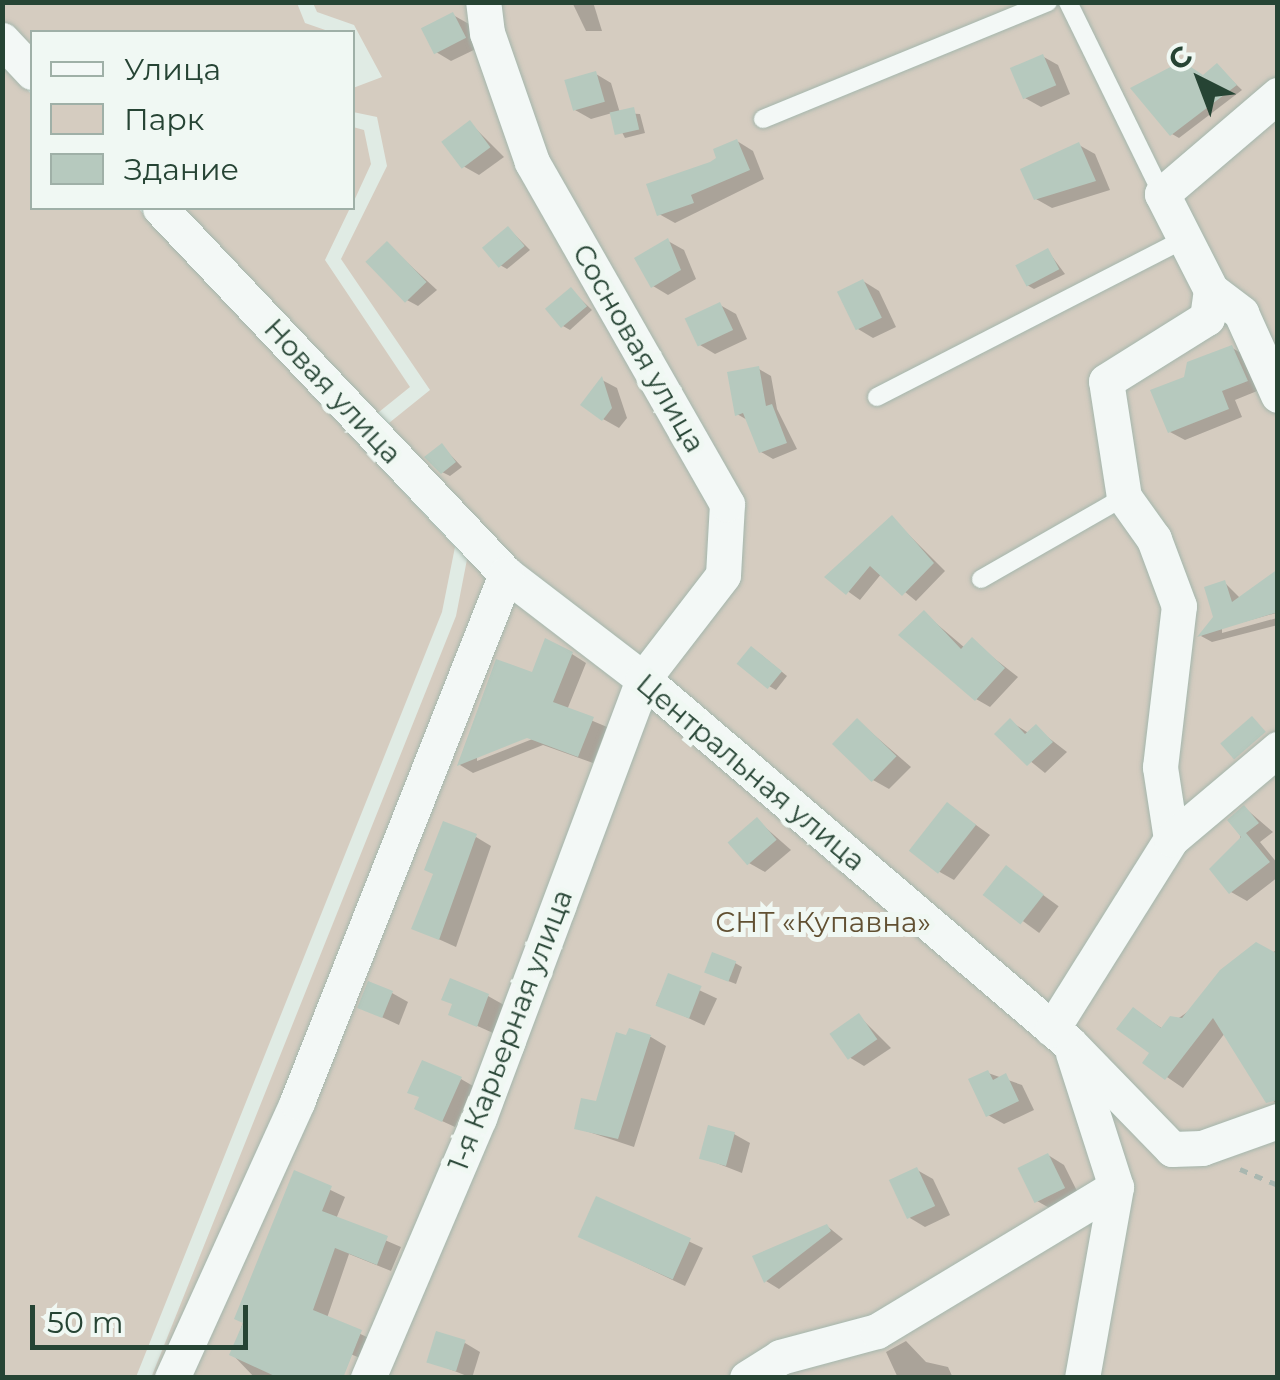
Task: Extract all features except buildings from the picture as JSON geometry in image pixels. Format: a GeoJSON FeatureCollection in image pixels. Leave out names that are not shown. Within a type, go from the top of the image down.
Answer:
{"type":"FeatureCollection","features":[{"type":"Feature","properties":{"kind":"street","name":"Сосновая улица"},"geometry":{"type":"LineString","coordinates":[[484,2],[487,33],[532,162],[727,504],[723,575],[643,679]]}},
{"type":"Feature","properties":{"kind":"street"},"geometry":{"type":"LineString","coordinates":[[2,40],[30,70]]}},
{"type":"Feature","properties":{"kind":"street"},"geometry":{"type":"LineString","coordinates":[[1278,96],[1162,194],[1211,290],[1241,313],[1278,395]]}},
{"type":"Feature","properties":{"kind":"street","name":"Новая улица"},"geometry":{"type":"LineString","coordinates":[[162,210],[506,574]]}},
{"type":"Feature","properties":{"kind":"street"},"geometry":{"type":"LineString","coordinates":[[1171,840],[1160,767],[1179,606],[1154,539],[1124,497],[1106,381],[1207,318],[1211,290]]}},
{"type":"Feature","properties":{"kind":"street","name":"Центральная улица"},"geometry":{"type":"LineString","coordinates":[[506,574],[643,679],[1061,1036],[1172,1149],[1202,1148],[1278,1121]]}},
{"type":"Feature","properties":{"kind":"street"},"geometry":{"type":"LineString","coordinates":[[172,1378],[297,1102],[506,574]]}},
{"type":"Feature","properties":{"kind":"street","name":"1-я Карьерная улица"},"geometry":{"type":"LineString","coordinates":[[368,1378],[478,1118],[643,679]]}},
{"type":"Feature","properties":{"kind":"street"},"geometry":{"type":"LineString","coordinates":[[1082,1378],[1116,1187],[1061,1036],[1171,840],[1278,750]]}},
{"type":"Feature","properties":{"kind":"street"},"geometry":{"type":"LineString","coordinates":[[747,1378],[780,1358],[877,1332],[1116,1187]]}},
{"type":"Feature","properties":{"kind":"lane"},"geometry":{"type":"LineString","coordinates":[[763,119],[1048,2]]}},
{"type":"Feature","properties":{"kind":"lane"},"geometry":{"type":"LineString","coordinates":[[1068,2],[1162,194]]}},
{"type":"Feature","properties":{"kind":"lane"},"geometry":{"type":"LineString","coordinates":[[877,396],[1185,240]]}},
{"type":"Feature","properties":{"kind":"lane"},"geometry":{"type":"LineString","coordinates":[[981,579],[1124,497]]}},
{"type":"Feature","properties":{"kind":"green space"},"geometry":{"type":"Polygon","coordinates":[[[3,2],[297,3],[305,23],[325,30],[30,30],[30,63],[3,34],[3,2]]]}},
{"type":"Feature","properties":{"kind":"green space","name":"СНТ «Купавна»"},"geometry":{"type":"Polygon","coordinates":[[[313,3],[1277,3],[1277,1377],[151,1378],[456,616],[470,544],[389,423],[430,390],[341,259],[387,166],[377,117],[355,112],[355,87],[382,77],[354,25],[317,12],[313,3]]]}},
{"type":"Feature","properties":{"kind":"green space"},"geometry":{"type":"Polygon","coordinates":[[[2,63],[30,93],[30,210],[140,210],[455,547],[442,612],[136,1377],[3,1377],[2,63]]]}},
{"type":"Feature","properties":{"kind":"green space"},"geometry":{"type":"Polygon","coordinates":[[[355,128],[364,130],[371,164],[355,199],[355,128]]]}},
{"type":"Feature","properties":{"kind":"green space"},"geometry":{"type":"Polygon","coordinates":[[[170,210],[349,210],[325,260],[410,387],[369,420],[170,210]]]}}]}
